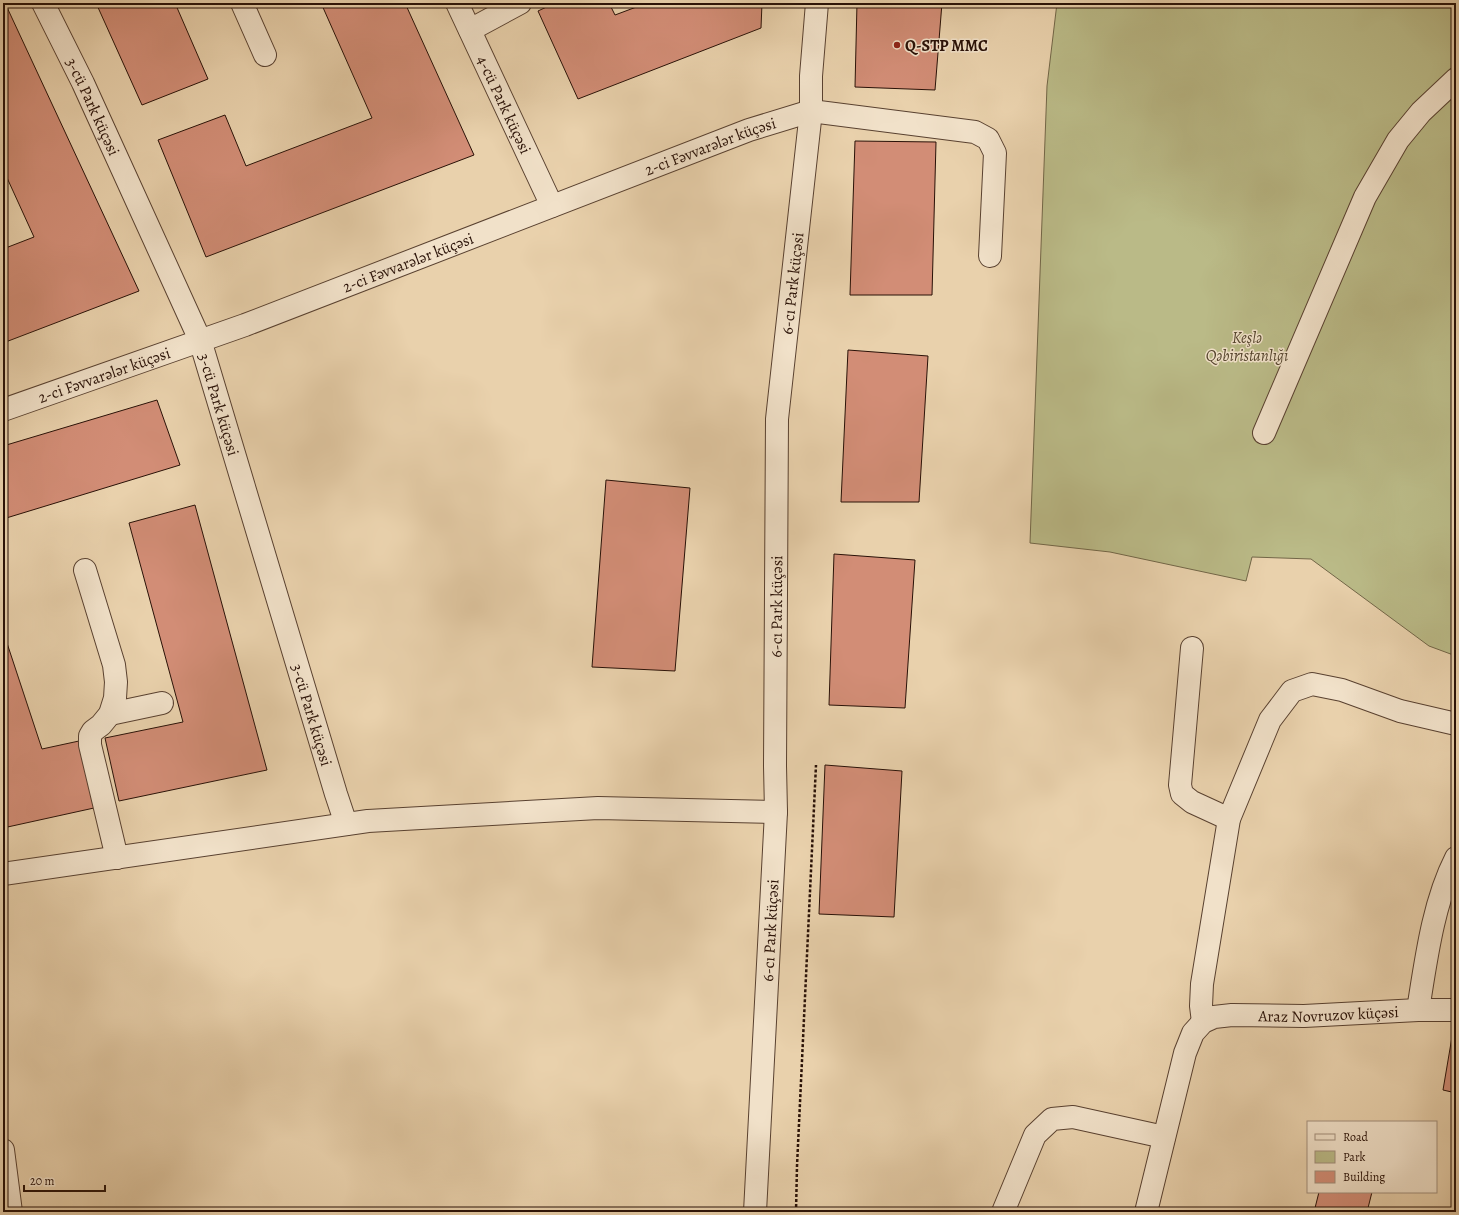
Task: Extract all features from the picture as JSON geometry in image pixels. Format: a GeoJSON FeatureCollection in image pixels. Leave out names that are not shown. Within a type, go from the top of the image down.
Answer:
{"type":"FeatureCollection","features":[{"type":"Feature","properties":{"kind":"street","name":"3-cü Park küçəsi"},"geometry":{"type":"LineString","coordinates":[[43,3],[84,83],[200,340],[346,824]]}},
{"type":"Feature","properties":{"kind":"street"},"geometry":{"type":"LineString","coordinates":[[242,3],[265,55]]}},
{"type":"Feature","properties":{"kind":"street","name":"4-cü Park küçəsi"},"geometry":{"type":"LineString","coordinates":[[458,3],[552,206]]}},
{"type":"Feature","properties":{"kind":"street"},"geometry":{"type":"LineString","coordinates":[[470,30],[520,3]]}},
{"type":"Feature","properties":{"kind":"street","name":"6-cı Park küçəsi"},"geometry":{"type":"LineString","coordinates":[[755,1212],[776,812],[777,419],[811,111],[811,76],[817,3]]}},
{"type":"Feature","properties":{"kind":"street"},"geometry":{"type":"LineString","coordinates":[[1264,433],[1365,197],[1398,140],[1421,112],[1456,79]]}},
{"type":"Feature","properties":{"kind":"street","name":"2-ci Fəvvarələr küçəsi"},"geometry":{"type":"LineString","coordinates":[[3,410],[244,325],[749,130],[811,111]]}},
{"type":"Feature","properties":{"kind":"street"},"geometry":{"type":"LineString","coordinates":[[811,111],[975,132],[988,139],[995,153],[990,256]]}},
{"type":"Feature","properties":{"kind":"street"},"geometry":{"type":"LineString","coordinates":[[84,570],[114,665],[116,698],[110,714],[93,730],[90,736],[90,745],[117,858]]}},
{"type":"Feature","properties":{"kind":"street"},"geometry":{"type":"LineString","coordinates":[[1192,648],[1180,785],[1182,794],[1192,802],[1229,818]]}},
{"type":"Feature","properties":{"kind":"street"},"geometry":{"type":"LineString","coordinates":[[1146,1212],[1185,1053],[1193,1033],[1203,1022],[1201,1006],[1202,984],[1229,818],[1270,720],[1292,692],[1312,684],[1342,690],[1400,710],[1456,724]]}},
{"type":"Feature","properties":{"kind":"street"},"geometry":{"type":"LineString","coordinates":[[110,714],[162,703]]}},
{"type":"Feature","properties":{"kind":"street"},"geometry":{"type":"LineString","coordinates":[[3,874],[376,820],[598,808],[776,812]]}},
{"type":"Feature","properties":{"kind":"street"},"geometry":{"type":"LineString","coordinates":[[1418,1010],[1426,956],[1440,900],[1456,858]]}},
{"type":"Feature","properties":{"kind":"street","name":"Araz Novruzov küçəsi"},"geometry":{"type":"LineString","coordinates":[[1203,1022],[1214,1017],[1232,1015],[1304,1016],[1418,1010],[1456,1010]]}},
{"type":"Feature","properties":{"kind":"street"},"geometry":{"type":"LineString","coordinates":[[1003,1212],[1035,1135],[1052,1119],[1073,1117],[1164,1137]]}},
{"type":"Feature","properties":{"kind":"street"},"geometry":{"type":"LineString","coordinates":[[3,1150],[12,1212]]}},
{"type":"Feature","properties":{"kind":"path"},"geometry":{"type":"LineString","coordinates":[[796,1212],[816,765]]}},
{"type":"Feature","properties":{"kind":"green space","name":"Keşlə Qəbiristanlığı"},"geometry":{"type":"Polygon","coordinates":[[[1057,3],[1456,3],[1456,656],[1429,646],[1311,559],[1252,557],[1246,581],[1110,552],[1030,543],[1047,86],[1057,3]]]}},
{"type":"Feature","properties":{"kind":"building"},"geometry":{"type":"Polygon","coordinates":[[[3,3],[5,3],[139,291],[3,343],[3,249],[34,237],[3,169],[3,3]]]}},
{"type":"Feature","properties":{"kind":"building"},"geometry":{"type":"Polygon","coordinates":[[[96,3],[175,3],[208,79],[142,105],[96,3]]]}},
{"type":"Feature","properties":{"kind":"building"},"geometry":{"type":"Polygon","coordinates":[[[321,3],[405,3],[474,155],[206,257],[158,140],[225,115],[246,166],[372,118],[321,3]]]}},
{"type":"Feature","properties":{"kind":"building"},"geometry":{"type":"Polygon","coordinates":[[[555,3],[609,3],[615,15],[647,3],[762,3],[761,28],[578,99],[538,11],[555,3]]]}},
{"type":"Feature","properties":{"kind":"building","name":"Q-STP MMC"},"geometry":{"type":"Polygon","coordinates":[[[857,3],[942,3],[935,90],[855,87],[857,3]]]}},
{"type":"Feature","properties":{"kind":"building"},"geometry":{"type":"Polygon","coordinates":[[[855,141],[936,142],[932,295],[850,295],[855,141]]]}},
{"type":"Feature","properties":{"kind":"building"},"geometry":{"type":"Polygon","coordinates":[[[848,350],[928,356],[919,502],[841,502],[848,350]]]}},
{"type":"Feature","properties":{"kind":"building"},"geometry":{"type":"Polygon","coordinates":[[[157,400],[180,465],[3,519],[3,446],[157,400]]]}},
{"type":"Feature","properties":{"kind":"building"},"geometry":{"type":"Polygon","coordinates":[[[606,480],[690,488],[675,671],[592,667],[606,480]]]}},
{"type":"Feature","properties":{"kind":"building"},"geometry":{"type":"Polygon","coordinates":[[[195,505],[267,770],[119,801],[105,738],[183,722],[129,523],[195,505]]]}},
{"type":"Feature","properties":{"kind":"building"},"geometry":{"type":"Polygon","coordinates":[[[834,554],[915,560],[905,708],[829,705],[834,554]]]}},
{"type":"Feature","properties":{"kind":"building"},"geometry":{"type":"Polygon","coordinates":[[[3,631],[42,749],[79,741],[94,808],[3,828],[3,631]]]}},
{"type":"Feature","properties":{"kind":"building"},"geometry":{"type":"Polygon","coordinates":[[[825,765],[902,771],[894,917],[819,914],[825,765]]]}},
{"type":"Feature","properties":{"kind":"building"},"geometry":{"type":"Polygon","coordinates":[[[1453,1031],[1456,1031],[1456,1093],[1443,1090],[1453,1031]]]}},
{"type":"Feature","properties":{"kind":"building"},"geometry":{"type":"Polygon","coordinates":[[[1319,1193],[1372,1193],[1367,1212],[1314,1212],[1319,1193]]]}},
{"type":"Feature","properties":{"kind":"place","name":"Q-STP MMC"},"geometry":{"type":"Point","coordinates":[897,45]}}]}
